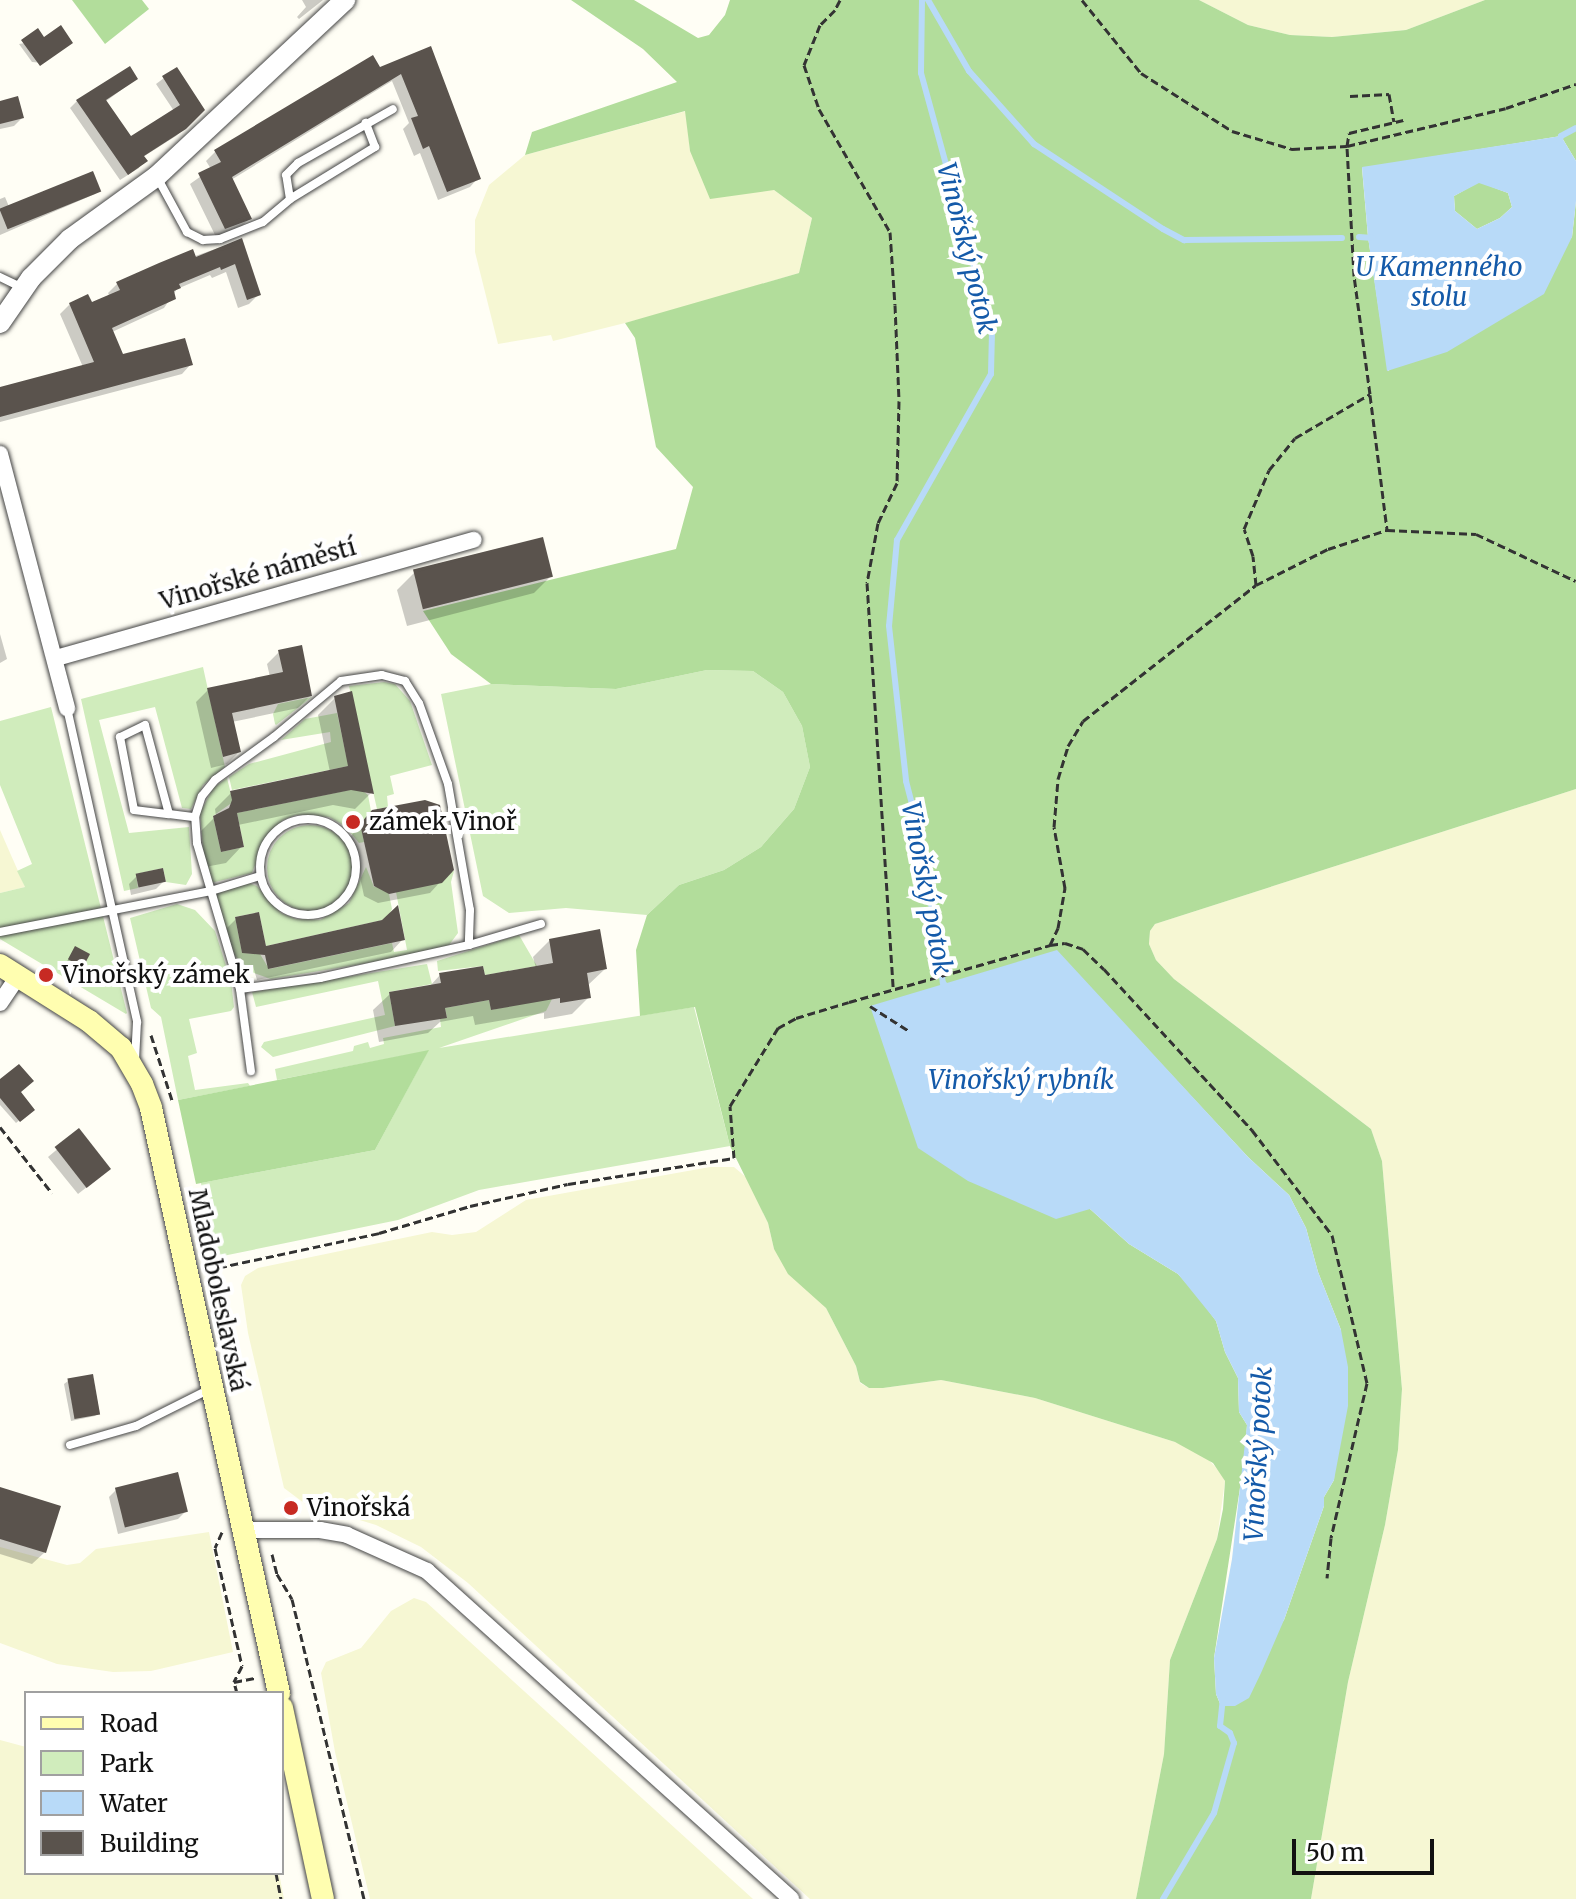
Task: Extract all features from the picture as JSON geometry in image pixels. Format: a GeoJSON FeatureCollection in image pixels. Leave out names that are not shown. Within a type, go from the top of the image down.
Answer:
{"type":"FeatureCollection","features":[{"type":"Feature","properties":{"kind":"main road","name":"Mladoboleslavská"},"geometry":{"type":"LineString","coordinates":[[9,970],[89,1021],[121,1048],[134,1068],[151,1108],[212,1388],[234,1527],[277,1683]]}},
{"type":"Feature","properties":{"kind":"main road"},"geometry":{"type":"LineString","coordinates":[[284,1717],[323,1899]]}},
{"type":"Feature","properties":{"kind":"street"},"geometry":{"type":"LineString","coordinates":[[0,323],[24,288],[70,239],[157,176],[345,0]]}},
{"type":"Feature","properties":{"kind":"street"},"geometry":{"type":"LineString","coordinates":[[0,454],[67,708]]}},
{"type":"Feature","properties":{"kind":"street","name":"Vinořské náměstí"},"geometry":{"type":"LineString","coordinates":[[56,658],[474,540]]}},
{"type":"Feature","properties":{"kind":"street"},"geometry":{"type":"LineString","coordinates":[[0,1003],[9,970]]}},
{"type":"Feature","properties":{"kind":"street"},"geometry":{"type":"LineString","coordinates":[[234,1527],[320,1530],[347,1535],[427,1571],[791,1899]]}},
{"type":"Feature","properties":{"kind":"lane"},"geometry":{"type":"LineString","coordinates":[[290,199],[286,175],[298,163],[393,109]]}},
{"type":"Feature","properties":{"kind":"lane"},"geometry":{"type":"LineString","coordinates":[[157,176],[187,232],[203,240],[220,239],[263,222],[290,199],[375,147],[366,123]]}},
{"type":"Feature","properties":{"kind":"lane"},"geometry":{"type":"LineString","coordinates":[[0,277],[24,288]]}},
{"type":"Feature","properties":{"kind":"lane"},"geometry":{"type":"LineString","coordinates":[[251,1071],[240,989],[197,843],[195,817],[202,796],[215,780],[274,737],[341,681],[382,675],[405,681],[419,703],[448,784],[470,910],[469,945]]}},
{"type":"Feature","properties":{"kind":"lane"},"geometry":{"type":"LineString","coordinates":[[67,708],[137,1022],[134,1068]]}},
{"type":"Feature","properties":{"kind":"lane"},"geometry":{"type":"LineString","coordinates":[[169,814],[145,725],[120,737],[134,810],[195,817]]}},
{"type":"Feature","properties":{"kind":"lane"},"geometry":{"type":"LineString","coordinates":[[306,819],[323,821],[338,829],[355,856],[356,873],[344,901],[317,915],[287,912],[265,891],[260,876],[260,860],[265,844],[283,826],[306,819]]}},
{"type":"Feature","properties":{"kind":"lane"},"geometry":{"type":"LineString","coordinates":[[0,932],[111,913],[211,891],[260,876]]}},
{"type":"Feature","properties":{"kind":"lane"},"geometry":{"type":"LineString","coordinates":[[240,989],[320,978],[469,945],[541,924]]}},
{"type":"Feature","properties":{"kind":"lane"},"geometry":{"type":"LineString","coordinates":[[70,1445],[136,1426],[212,1388]]}},
{"type":"Feature","properties":{"kind":"path"},"geometry":{"type":"LineString","coordinates":[[840,0],[820,25],[804,65],[819,109],[890,232],[899,401],[897,483],[878,523],[867,583],[893,989]]}},
{"type":"Feature","properties":{"kind":"path"},"geometry":{"type":"LineString","coordinates":[[1082,0],[1104,32],[1141,73],[1232,131],[1292,149],[1347,146],[1506,108],[1576,84]]}},
{"type":"Feature","properties":{"kind":"path"},"geometry":{"type":"LineString","coordinates":[[1350,96],[1389,94],[1394,122]]}},
{"type":"Feature","properties":{"kind":"path"},"geometry":{"type":"LineString","coordinates":[[1387,530],[1354,276],[1347,146],[1349,133],[1403,120]]}},
{"type":"Feature","properties":{"kind":"path"},"geometry":{"type":"LineString","coordinates":[[1256,585],[1253,556],[1244,529],[1269,470],[1295,438],[1370,394]]}},
{"type":"Feature","properties":{"kind":"path"},"geometry":{"type":"LineString","coordinates":[[1050,945],[1058,928],[1065,888],[1054,827],[1058,779],[1068,746],[1083,721],[1256,585],[1328,549],[1387,530],[1476,534],[1576,581]]}},
{"type":"Feature","properties":{"kind":"path"},"geometry":{"type":"LineString","coordinates":[[209,1269],[379,1233],[470,1206],[568,1184],[734,1158],[730,1106],[778,1028],[796,1018],[849,1002],[1065,943],[1083,949],[1104,969],[1252,1130],[1332,1235],[1367,1383],[1331,1538],[1327,1578]]}},
{"type":"Feature","properties":{"kind":"path"},"geometry":{"type":"LineString","coordinates":[[870,1006],[909,1031]]}},
{"type":"Feature","properties":{"kind":"path"},"geometry":{"type":"LineString","coordinates":[[0,1127],[52,1193]]}},
{"type":"Feature","properties":{"kind":"path"},"geometry":{"type":"LineString","coordinates":[[234,1527],[215,1548],[242,1666],[234,1682],[236,1691]]}},
{"type":"Feature","properties":{"kind":"path"},"geometry":{"type":"LineString","coordinates":[[272,1554],[277,1574],[292,1599],[364,1899]]}},
{"type":"Feature","properties":{"kind":"path"},"geometry":{"type":"LineString","coordinates":[[234,1682],[277,1683]]}},
{"type":"Feature","properties":{"kind":"path"},"geometry":{"type":"LineString","coordinates":[[276,1875],[281,1899]]}},
{"type":"Feature","properties":{"kind":"green space"},"geometry":{"type":"Polygon","coordinates":[[[72,0],[142,0],[149,9],[105,44],[72,0]]]}},
{"type":"Feature","properties":{"kind":"green space"},"geometry":{"type":"Polygon","coordinates":[[[571,0],[634,0],[698,38],[709,35],[725,15],[730,0],[1199,0],[1248,25],[1290,35],[1332,37],[1406,30],[1485,0],[1576,0],[1576,161],[1561,136],[1362,168],[1368,237],[1388,371],[1572,237],[1576,201],[1576,789],[1155,924],[1150,931],[1149,944],[1156,960],[1174,979],[1371,1129],[1382,1161],[1402,1389],[1398,1450],[1385,1525],[1348,1682],[1311,1899],[1136,1899],[1164,1754],[1170,1660],[1217,1539],[1223,1509],[1225,1481],[1213,1463],[1175,1442],[1035,1398],[941,1380],[883,1388],[869,1388],[860,1382],[856,1366],[826,1308],[788,1274],[774,1249],[768,1223],[730,1146],[695,1007],[640,1016],[636,950],[647,915],[679,885],[724,870],[761,847],[794,809],[810,767],[802,726],[783,692],[753,671],[707,670],[616,689],[491,684],[451,654],[423,611],[676,549],[693,487],[656,447],[635,338],[625,323],[799,273],[812,218],[774,190],[710,199],[690,151],[685,111],[525,155],[532,132],[677,82],[643,49],[571,0]],[[1139,1040],[1090,1209],[1129,1244],[1178,1274],[1197,1295],[1216,1321],[1225,1352],[1238,1378],[1239,1412],[1247,1425],[1214,1658],[1216,1694],[1221,1706],[1284,1620],[1324,1506],[1324,1497],[1334,1480],[1341,1330],[1318,1272],[1306,1228],[1289,1195],[1248,1157],[1139,1040]]]}},
{"type":"Feature","properties":{"kind":"green space"},"geometry":{"type":"Polygon","coordinates":[[[1199,0],[1485,0],[1406,30],[1332,37],[1290,35],[1248,25],[1199,0]]]}},
{"type":"Feature","properties":{"kind":"green space"},"geometry":{"type":"Polygon","coordinates":[[[686,111],[690,151],[774,190],[812,218],[799,273],[665,313],[553,341],[551,335],[498,344],[475,252],[475,220],[489,185],[525,155],[686,111]]]}},
{"type":"Feature","properties":{"kind":"green space"},"geometry":{"type":"Polygon","coordinates":[[[1479,182],[1508,193],[1512,207],[1500,218],[1477,229],[1455,211],[1454,196],[1479,182]]]}},
{"type":"Feature","properties":{"kind":"green space"},"geometry":{"type":"Polygon","coordinates":[[[203,667],[225,767],[203,785],[191,809],[182,808],[155,707],[99,720],[129,833],[189,827],[192,874],[186,885],[166,882],[163,868],[136,874],[138,888],[124,891],[81,699],[203,667]]]}},
{"type":"Feature","properties":{"kind":"green space"},"geometry":{"type":"Polygon","coordinates":[[[707,670],[753,671],[783,692],[802,726],[810,767],[794,809],[761,847],[724,870],[679,885],[647,915],[566,908],[509,913],[483,896],[441,694],[491,684],[616,689],[707,670]]]}},
{"type":"Feature","properties":{"kind":"green space"},"geometry":{"type":"Polygon","coordinates":[[[384,682],[395,684],[410,701],[432,765],[390,776],[394,794],[387,796],[388,807],[377,809],[349,686],[384,682]]]}},
{"type":"Feature","properties":{"kind":"green space"},"geometry":{"type":"Polygon","coordinates":[[[312,697],[275,724],[273,714],[278,704],[312,697]]]}},
{"type":"Feature","properties":{"kind":"green space"},"geometry":{"type":"Polygon","coordinates":[[[51,707],[126,1014],[0,939],[0,893],[25,887],[17,871],[32,864],[0,785],[0,721],[51,707]]]}},
{"type":"Feature","properties":{"kind":"green space"},"geometry":{"type":"Polygon","coordinates":[[[337,713],[346,755],[353,765],[232,790],[229,777],[249,764],[331,742],[330,732],[281,740],[305,719],[337,713]]]}},
{"type":"Feature","properties":{"kind":"green space"},"geometry":{"type":"Polygon","coordinates":[[[227,778],[233,802],[213,816],[221,852],[244,847],[237,813],[359,788],[368,795],[371,811],[366,822],[360,823],[364,842],[359,843],[346,827],[329,817],[296,815],[283,820],[267,835],[252,873],[211,883],[205,869],[200,813],[213,788],[227,778]]]}},
{"type":"Feature","properties":{"kind":"green space"},"geometry":{"type":"Polygon","coordinates":[[[1576,789],[1576,1899],[1311,1899],[1348,1682],[1385,1525],[1398,1450],[1402,1388],[1382,1161],[1371,1129],[1174,979],[1156,960],[1149,944],[1150,931],[1155,924],[1576,789]]]}},
{"type":"Feature","properties":{"kind":"green space"},"geometry":{"type":"Polygon","coordinates":[[[302,825],[318,825],[341,837],[350,851],[353,868],[350,885],[341,899],[318,911],[302,911],[286,904],[274,892],[267,876],[267,860],[274,844],[286,832],[302,825]]]}},
{"type":"Feature","properties":{"kind":"green space"},"geometry":{"type":"Polygon","coordinates":[[[0,830],[25,887],[0,893],[0,830]]]}},
{"type":"Feature","properties":{"kind":"green space"},"geometry":{"type":"Polygon","coordinates":[[[366,867],[374,887],[380,886],[389,894],[392,909],[387,919],[266,946],[259,912],[235,917],[242,953],[260,954],[269,969],[392,943],[394,952],[407,950],[396,892],[454,871],[451,882],[458,933],[449,945],[422,954],[271,979],[254,973],[235,956],[214,894],[249,883],[257,886],[281,913],[296,919],[320,920],[349,903],[366,867]]]}},
{"type":"Feature","properties":{"kind":"green space"},"geometry":{"type":"Polygon","coordinates":[[[177,904],[195,910],[215,931],[231,981],[234,1007],[231,1011],[189,1019],[197,1053],[188,1056],[195,1090],[248,1083],[250,1086],[178,1100],[161,1017],[151,1008],[130,918],[177,904]]]}},
{"type":"Feature","properties":{"kind":"green space"},"geometry":{"type":"Polygon","coordinates":[[[519,935],[537,966],[485,975],[483,966],[438,971],[437,961],[519,935]]]}},
{"type":"Feature","properties":{"kind":"green space"},"geometry":{"type":"Polygon","coordinates":[[[427,964],[432,984],[389,992],[395,1026],[273,1057],[261,1047],[264,1042],[385,1015],[378,981],[256,1007],[252,992],[427,964]]]}},
{"type":"Feature","properties":{"kind":"green space"},"geometry":{"type":"Polygon","coordinates":[[[553,997],[546,1011],[439,1048],[694,1007],[730,1146],[479,1190],[398,1220],[213,1258],[201,1183],[375,1150],[428,1051],[277,1080],[275,1069],[353,1051],[354,1046],[368,1042],[370,1048],[384,1044],[383,1038],[441,1027],[440,1019],[447,1017],[445,1008],[489,1000],[491,1010],[553,997]]]}},
{"type":"Feature","properties":{"kind":"green space"},"geometry":{"type":"Polygon","coordinates":[[[429,1050],[375,1150],[196,1184],[178,1100],[429,1050]]]}},
{"type":"Feature","properties":{"kind":"green space"},"geometry":{"type":"Polygon","coordinates":[[[710,1167],[734,1167],[747,1178],[768,1223],[774,1249],[826,1308],[856,1366],[860,1383],[869,1388],[883,1388],[941,1380],[1035,1398],[1175,1442],[1203,1454],[1221,1473],[1225,1481],[1217,1539],[1170,1660],[1164,1754],[1136,1899],[810,1899],[468,1583],[421,1547],[376,1525],[304,1503],[284,1488],[248,1333],[241,1285],[245,1276],[258,1268],[432,1232],[452,1235],[476,1232],[526,1200],[710,1167]]]}},
{"type":"Feature","properties":{"kind":"green space"},"geometry":{"type":"Polygon","coordinates":[[[209,1532],[233,1652],[151,1671],[113,1672],[57,1664],[0,1643],[0,1547],[67,1565],[80,1563],[96,1549],[209,1532]]]}},
{"type":"Feature","properties":{"kind":"green space"},"geometry":{"type":"Polygon","coordinates":[[[414,1598],[426,1602],[753,1899],[370,1899],[335,1752],[321,1673],[326,1662],[361,1648],[391,1611],[414,1598]]]}},
{"type":"Feature","properties":{"kind":"green space"},"geometry":{"type":"Polygon","coordinates":[[[0,1740],[24,1746],[24,1875],[279,1875],[284,1899],[0,1899],[0,1740]]]}},
{"type":"Feature","properties":{"kind":"water","name":"U Kamenného stolu"},"geometry":{"type":"Polygon","coordinates":[[[1561,136],[1576,161],[1576,201],[1572,237],[1544,294],[1447,352],[1387,371],[1368,237],[1362,167],[1561,136]],[[1479,183],[1454,196],[1455,211],[1477,229],[1500,218],[1512,207],[1508,193],[1479,183]]]}},
{"type":"Feature","properties":{"kind":"water","name":"Vinořský rybník"},"geometry":{"type":"Polygon","coordinates":[[[1057,950],[1248,1157],[1289,1195],[1306,1228],[1318,1272],[1341,1330],[1348,1367],[1348,1406],[1334,1480],[1324,1497],[1324,1506],[1284,1620],[1261,1673],[1249,1698],[1235,1706],[1221,1706],[1216,1694],[1214,1658],[1232,1559],[1247,1425],[1239,1412],[1238,1378],[1225,1352],[1216,1321],[1178,1274],[1129,1244],[1090,1209],[1056,1219],[968,1181],[918,1148],[870,1006],[1057,950]]]}},
{"type":"Feature","properties":{"kind":"building"},"geometry":{"type":"Polygon","coordinates":[[[61,25],[73,43],[40,66],[21,40],[38,28],[44,37],[61,25]]]}},
{"type":"Feature","properties":{"kind":"building"},"geometry":{"type":"Polygon","coordinates":[[[431,46],[481,179],[447,192],[429,146],[423,149],[411,118],[418,116],[401,74],[232,177],[252,219],[225,229],[198,173],[221,162],[214,150],[373,55],[380,67],[431,46]]]}},
{"type":"Feature","properties":{"kind":"building"},"geometry":{"type":"Polygon","coordinates":[[[130,66],[138,79],[106,100],[131,136],[180,105],[162,76],[177,67],[205,110],[186,129],[144,156],[148,161],[128,175],[76,100],[130,66]]]}},
{"type":"Feature","properties":{"kind":"building"},"geometry":{"type":"Polygon","coordinates":[[[18,96],[24,118],[0,124],[0,101],[18,96]]]}},
{"type":"Feature","properties":{"kind":"building"},"geometry":{"type":"Polygon","coordinates":[[[93,171],[101,191],[8,229],[0,209],[93,171]]]}},
{"type":"Feature","properties":{"kind":"building"},"geometry":{"type":"Polygon","coordinates":[[[242,238],[261,295],[247,300],[235,264],[221,270],[220,267],[179,284],[181,288],[174,291],[176,299],[112,328],[123,354],[185,338],[193,365],[0,417],[0,387],[94,362],[69,303],[88,294],[92,302],[120,290],[116,282],[159,263],[193,249],[196,257],[242,238]]]}},
{"type":"Feature","properties":{"kind":"building"},"geometry":{"type":"Polygon","coordinates":[[[543,537],[553,577],[423,609],[413,569],[543,537]]]}},
{"type":"Feature","properties":{"kind":"building"},"geometry":{"type":"Polygon","coordinates":[[[302,645],[312,696],[232,713],[241,752],[223,757],[207,688],[283,672],[278,650],[302,645]]]}},
{"type":"Feature","properties":{"kind":"building"},"geometry":{"type":"Polygon","coordinates":[[[352,691],[374,794],[351,790],[237,813],[244,847],[221,852],[213,816],[229,808],[232,800],[230,791],[348,766],[334,696],[352,691]]]}},
{"type":"Feature","properties":{"kind":"building"},"geometry":{"type":"Polygon","coordinates":[[[425,800],[440,805],[454,870],[442,883],[389,894],[374,886],[360,824],[372,810],[425,800]]]}},
{"type":"Feature","properties":{"kind":"building"},"geometry":{"type":"Polygon","coordinates":[[[163,868],[166,882],[139,888],[136,874],[163,868]]]}},
{"type":"Feature","properties":{"kind":"building"},"geometry":{"type":"Polygon","coordinates":[[[398,905],[405,940],[268,969],[265,955],[242,953],[235,917],[259,912],[266,946],[382,920],[398,905]]]}},
{"type":"Feature","properties":{"kind":"building"},"geometry":{"type":"Polygon","coordinates":[[[600,929],[607,969],[587,973],[591,998],[560,1003],[560,998],[491,1010],[489,1000],[445,1008],[447,1018],[395,1026],[389,992],[441,983],[439,973],[483,966],[485,975],[553,963],[549,939],[600,929]]]}},
{"type":"Feature","properties":{"kind":"building"},"geometry":{"type":"Polygon","coordinates":[[[75,946],[90,954],[83,967],[68,959],[75,946]]]}},
{"type":"Feature","properties":{"kind":"building"},"geometry":{"type":"Polygon","coordinates":[[[19,1064],[34,1081],[21,1092],[35,1110],[20,1122],[0,1098],[0,1079],[19,1064]]]}},
{"type":"Feature","properties":{"kind":"building"},"geometry":{"type":"Polygon","coordinates":[[[79,1128],[111,1169],[87,1188],[55,1147],[79,1128]]]}},
{"type":"Feature","properties":{"kind":"building"},"geometry":{"type":"Polygon","coordinates":[[[93,1374],[100,1414],[75,1419],[67,1379],[93,1374]]]}},
{"type":"Feature","properties":{"kind":"building"},"geometry":{"type":"Polygon","coordinates":[[[178,1472],[188,1512],[125,1528],[115,1488],[178,1472]]]}},
{"type":"Feature","properties":{"kind":"building"},"geometry":{"type":"Polygon","coordinates":[[[0,1487],[61,1506],[46,1553],[0,1539],[0,1487]]]}},
{"type":"Feature","properties":{"kind":"waterway","name":"Vinořský potok"},"geometry":{"type":"LineString","coordinates":[[922,0],[921,73],[992,332],[991,374],[897,540],[889,626],[906,781],[922,843],[943,983],[949,989]]}},
{"type":"Feature","properties":{"kind":"waterway"},"geometry":{"type":"LineString","coordinates":[[928,0],[969,71],[1034,144],[1163,229],[1184,240],[1342,238]]}},
{"type":"Feature","properties":{"kind":"waterway"},"geometry":{"type":"LineString","coordinates":[[1559,143],[1561,136],[1576,128]]}},
{"type":"Feature","properties":{"kind":"waterway"},"geometry":{"type":"LineString","coordinates":[[1359,237],[1373,238]]}},
{"type":"Feature","properties":{"kind":"waterway","name":"Vinořský potok"},"geometry":{"type":"LineString","coordinates":[[1163,1899],[1214,1813],[1234,1743],[1230,1733],[1220,1726],[1223,1698]]}},
{"type":"Feature","properties":{"kind":"place","name":"zámek Vinoř"},"geometry":{"type":"Point","coordinates":[353,822]}},
{"type":"Feature","properties":{"kind":"place","name":"Vinořský zámek"},"geometry":{"type":"Point","coordinates":[46,975]}},
{"type":"Feature","properties":{"kind":"place","name":"Vinořská"},"geometry":{"type":"Point","coordinates":[291,1508]}}]}
